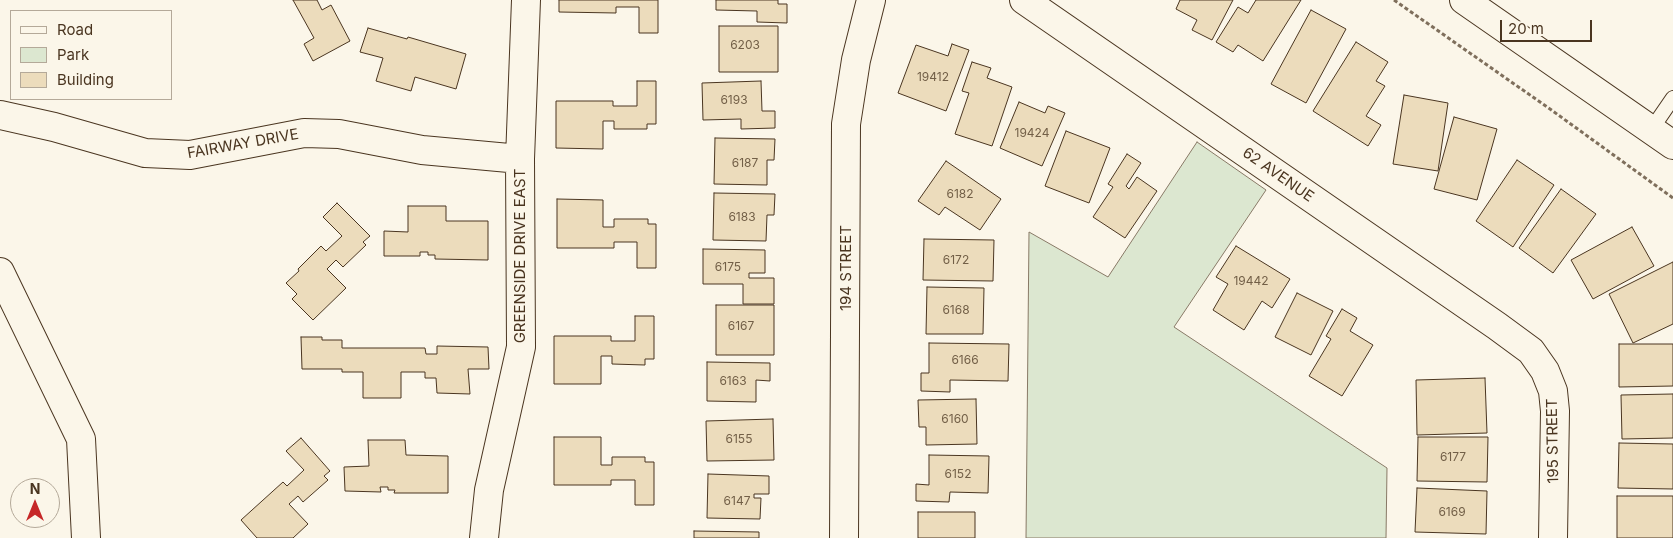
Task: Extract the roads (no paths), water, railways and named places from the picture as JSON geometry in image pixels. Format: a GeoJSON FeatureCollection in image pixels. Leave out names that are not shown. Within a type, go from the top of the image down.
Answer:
{"type":"FeatureCollection","features":[{"type":"Feature","properties":{"kind":"street","name":"GREENSIDE DRIVE EAST"},"geometry":{"type":"LineString","coordinates":[[484,538],[489,490],[521,347],[520,160],[526,0]]}},
{"type":"Feature","properties":{"kind":"street","name":"194 STREET"},"geometry":{"type":"LineString","coordinates":[[844,538],[846,124],[856,60],[871,0]]}},
{"type":"Feature","properties":{"kind":"street","name":"62 AVENUE"},"geometry":{"type":"LineString","coordinates":[[1024,0],[1497,326],[1530,351]]}},
{"type":"Feature","properties":{"kind":"street"},"geometry":{"type":"LineString","coordinates":[[1464,0],[1662,135],[1673,145]]}},
{"type":"Feature","properties":{"kind":"street","name":"FAIRWAY DRIVE"},"geometry":{"type":"LineString","coordinates":[[0,114],[146,153],[190,155],[304,133],[339,134],[422,150],[520,160]]}},
{"type":"Feature","properties":{"kind":"street"},"geometry":{"type":"LineString","coordinates":[[0,272],[80,439],[86,538]]}},
{"type":"Feature","properties":{"kind":"street","name":"195 STREET"},"geometry":{"type":"LineString","coordinates":[[1530,351],[1545,371],[1553,391],[1555,411],[1553,538]]}},
{"type":"Feature","properties":{"kind":"lane"},"geometry":{"type":"LineString","coordinates":[[1662,135],[1673,98]]}}]}
